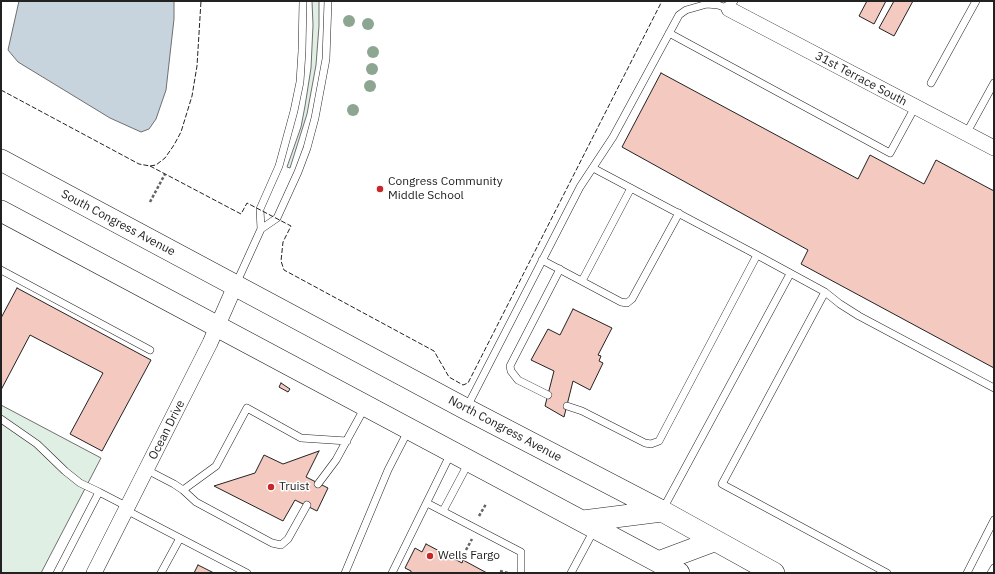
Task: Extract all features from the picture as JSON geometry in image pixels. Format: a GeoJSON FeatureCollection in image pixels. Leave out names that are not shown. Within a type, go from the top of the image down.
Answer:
{"type":"FeatureCollection","features":[{"type":"Feature","properties":{"kind":"main road","name":"South Congress Avenue"},"geometry":{"type":"LineString","coordinates":[[1,160],[235,286]]}},
{"type":"Feature","properties":{"kind":"main road"},"geometry":{"type":"LineString","coordinates":[[1,211],[679,573]]}},
{"type":"Feature","properties":{"kind":"main road","name":"North Congress Avenue"},"geometry":{"type":"LineString","coordinates":[[235,286],[662,511],[774,573]]}},
{"type":"Feature","properties":{"kind":"main road"},"geometry":{"type":"LineString","coordinates":[[589,524],[662,511]]}},
{"type":"Feature","properties":{"kind":"main road"},"geometry":{"type":"LineString","coordinates":[[658,562],[714,541]]}},
{"type":"Feature","properties":{"kind":"street","name":"31st Terrace South"},"geometry":{"type":"LineString","coordinates":[[732,5],[915,107],[994,148]]}},
{"type":"Feature","properties":{"kind":"street","name":"Ocean Drive"},"geometry":{"type":"LineString","coordinates":[[94,573],[218,327],[235,286]]}},
{"type":"Feature","properties":{"kind":"lane"},"geometry":{"type":"LineString","coordinates":[[235,286],[261,229],[260,210],[281,159],[294,112],[300,82],[303,28],[302,1]]}},
{"type":"Feature","properties":{"kind":"lane"},"geometry":{"type":"LineString","coordinates":[[261,229],[277,218],[307,148],[318,103],[326,59],[328,1]]}},
{"type":"Feature","properties":{"kind":"lane"},"geometry":{"type":"LineString","coordinates":[[930,83],[976,1]]}},
{"type":"Feature","properties":{"kind":"lane"},"geometry":{"type":"LineString","coordinates":[[466,409],[580,187],[613,137],[679,15],[686,10],[707,4],[732,5]]}},
{"type":"Feature","properties":{"kind":"lane"},"geometry":{"type":"LineString","coordinates":[[669,33],[890,153],[915,107]]}},
{"type":"Feature","properties":{"kind":"lane"},"geometry":{"type":"LineString","coordinates":[[966,134],[992,92],[994,83]]}},
{"type":"Feature","properties":{"kind":"lane"},"geometry":{"type":"LineString","coordinates":[[593,168],[825,292],[840,304],[860,316],[994,388]]}},
{"type":"Feature","properties":{"kind":"lane"},"geometry":{"type":"LineString","coordinates":[[582,281],[631,188]]}},
{"type":"Feature","properties":{"kind":"lane"},"geometry":{"type":"LineString","coordinates":[[542,260],[621,302],[627,303],[632,299],[679,213]]}},
{"type":"Feature","properties":{"kind":"lane"},"geometry":{"type":"LineString","coordinates":[[567,406],[582,411],[645,443],[651,444],[659,441],[757,255]]}},
{"type":"Feature","properties":{"kind":"lane"},"geometry":{"type":"LineString","coordinates":[[1,270],[150,350]]}},
{"type":"Feature","properties":{"kind":"lane"},"geometry":{"type":"LineString","coordinates":[[548,395],[518,380],[511,371],[510,366],[560,270]]}},
{"type":"Feature","properties":{"kind":"lane"},"geometry":{"type":"LineString","coordinates":[[662,511],[790,274]]}},
{"type":"Feature","properties":{"kind":"lane"},"geometry":{"type":"LineString","coordinates":[[825,292],[722,484],[887,573]]}},
{"type":"Feature","properties":{"kind":"lane"},"geometry":{"type":"LineString","coordinates":[[318,484],[336,460],[366,405]]}},
{"type":"Feature","properties":{"kind":"lane"},"geometry":{"type":"LineString","coordinates":[[183,490],[216,466],[247,408],[300,438],[347,441]]}},
{"type":"Feature","properties":{"kind":"lane"},"geometry":{"type":"LineString","coordinates":[[1,420],[37,444],[65,472],[80,482],[180,538],[247,573]]}},
{"type":"Feature","properties":{"kind":"lane"},"geometry":{"type":"LineString","coordinates":[[345,573],[388,470],[409,428]]}},
{"type":"Feature","properties":{"kind":"lane"},"geometry":{"type":"LineString","coordinates":[[392,573],[431,492],[461,456]]}},
{"type":"Feature","properties":{"kind":"lane"},"geometry":{"type":"LineString","coordinates":[[443,511],[461,456]]}},
{"type":"Feature","properties":{"kind":"lane"},"geometry":{"type":"LineString","coordinates":[[147,470],[174,484],[196,502],[272,543],[281,545],[288,539],[306,505]]}},
{"type":"Feature","properties":{"kind":"lane"},"geometry":{"type":"LineString","coordinates":[[57,573],[99,492]]}},
{"type":"Feature","properties":{"kind":"lane"},"geometry":{"type":"LineString","coordinates":[[427,503],[521,552],[521,573]]}},
{"type":"Feature","properties":{"kind":"lane"},"geometry":{"type":"LineString","coordinates":[[967,573],[994,520]]}},
{"type":"Feature","properties":{"kind":"lane"},"geometry":{"type":"LineString","coordinates":[[570,573],[589,524]]}},
{"type":"Feature","properties":{"kind":"lane"},"geometry":{"type":"LineString","coordinates":[[162,573],[180,538]]}},
{"type":"Feature","properties":{"kind":"lane"},"geometry":{"type":"LineString","coordinates":[[991,573],[994,568]]}},
{"type":"Feature","properties":{"kind":"path"},"geometry":{"type":"LineString","coordinates":[[150,202],[165,174]]}},
{"type":"Feature","properties":{"kind":"path"},"geometry":{"type":"LineString","coordinates":[[479,516],[486,504]]}},
{"type":"Feature","properties":{"kind":"path"},"geometry":{"type":"LineString","coordinates":[[466,550],[473,537]]}},
{"type":"Feature","properties":{"kind":"path"},"geometry":{"type":"LineString","coordinates":[[500,571],[508,573]]}},
{"type":"Feature","properties":{"kind":"green space"},"geometry":{"type":"Polygon","coordinates":[[[312,1],[319,1],[316,65],[307,114],[290,168],[287,167],[301,127],[311,68],[313,25],[312,1]]]}},
{"type":"Feature","properties":{"kind":"green space"},"geometry":{"type":"Polygon","coordinates":[[[1,405],[101,458],[41,573],[1,573],[1,405]]]}},
{"type":"Feature","properties":{"kind":"shaded area"},"geometry":{"type":"Polygon","coordinates":[[[19,1],[174,1],[174,19],[166,90],[156,119],[149,129],[141,132],[110,118],[18,62],[8,50],[19,1]]]}},
{"type":"Feature","properties":{"kind":"building"},"geometry":{"type":"Polygon","coordinates":[[[867,1],[886,1],[874,24],[859,16],[867,1]]]}},
{"type":"Feature","properties":{"kind":"building"},"geometry":{"type":"Polygon","coordinates":[[[894,1],[913,1],[894,36],[879,28],[894,1]]]}},
{"type":"Feature","properties":{"kind":"building"},"geometry":{"type":"Polygon","coordinates":[[[661,73],[858,179],[870,155],[924,184],[936,160],[994,191],[994,368],[801,264],[808,250],[622,147],[661,73]]]}},
{"type":"Feature","properties":{"kind":"building"},"geometry":{"type":"Polygon","coordinates":[[[17,288],[151,360],[102,451],[70,434],[103,373],[30,335],[1,390],[1,318],[17,288]]]}},
{"type":"Feature","properties":{"kind":"building"},"geometry":{"type":"Polygon","coordinates":[[[573,309],[612,328],[598,355],[601,356],[599,361],[603,363],[590,390],[573,381],[564,417],[545,406],[554,371],[531,360],[548,329],[560,335],[573,309]]]}},
{"type":"Feature","properties":{"kind":"building"},"geometry":{"type":"Polygon","coordinates":[[[281,383],[290,389],[288,392],[279,387],[281,383]]]}},
{"type":"Feature","properties":{"kind":"building","name":"Truist"},"geometry":{"type":"Polygon","coordinates":[[[319,451],[306,477],[328,488],[317,511],[295,500],[283,521],[214,486],[255,473],[264,455],[283,464],[319,451]]]}},
{"type":"Feature","properties":{"kind":"building","name":"Wells Fargo"},"geometry":{"type":"Polygon","coordinates":[[[426,544],[462,563],[463,560],[487,573],[411,573],[411,571],[405,568],[415,548],[422,552],[426,544]]]}},
{"type":"Feature","properties":{"kind":"building"},"geometry":{"type":"Polygon","coordinates":[[[198,565],[214,573],[194,573],[198,565]]]}},
{"type":"Feature","properties":{"kind":"fence"},"geometry":{"type":"LineString","coordinates":[[1,90],[139,164],[150,166],[156,165],[165,158],[181,132],[192,96],[197,66],[201,1]]}},
{"type":"Feature","properties":{"kind":"fence"},"geometry":{"type":"LineString","coordinates":[[150,166],[241,214],[247,203],[291,226],[283,242],[281,261],[284,270],[434,351],[449,377],[463,385],[468,383],[662,1]]}},
{"type":"Feature","properties":{"kind":"place","name":"Congress Community Middle School"},"geometry":{"type":"Point","coordinates":[380,189]}},
{"type":"Feature","properties":{"kind":"place","name":"Truist"},"geometry":{"type":"Point","coordinates":[271,487]}},
{"type":"Feature","properties":{"kind":"place","name":"Wells Fargo"},"geometry":{"type":"Point","coordinates":[430,556]}}]}
